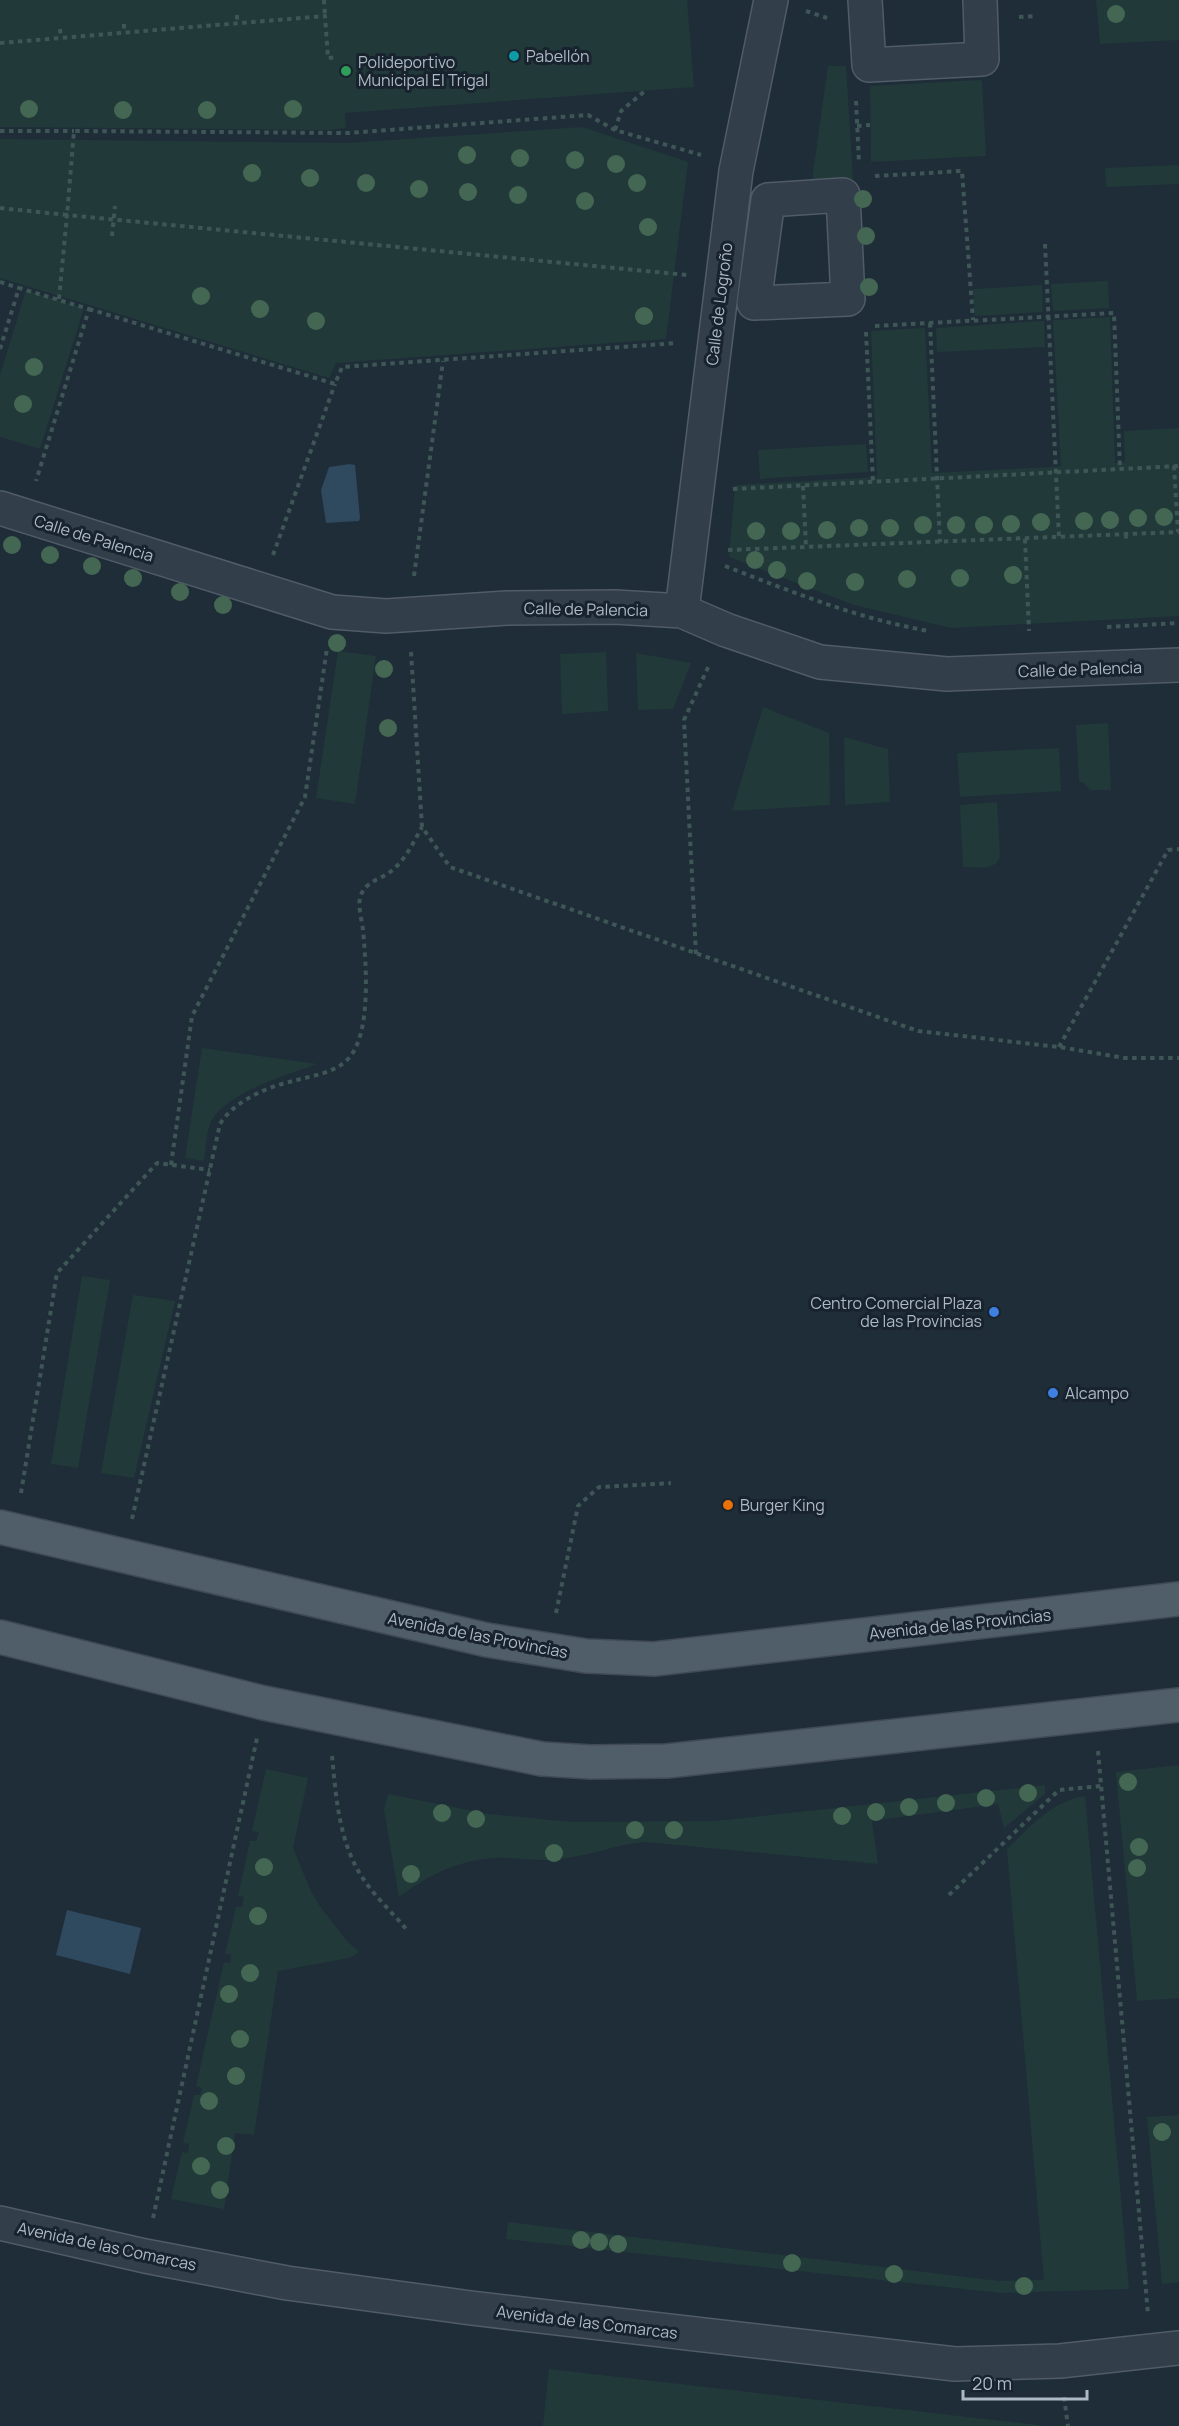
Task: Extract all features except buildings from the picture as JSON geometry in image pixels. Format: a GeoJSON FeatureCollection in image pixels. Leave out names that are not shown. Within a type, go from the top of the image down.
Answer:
{"type":"FeatureCollection","features":[{"type":"Feature","properties":{"kind":"main road","name":"Avenida de las Provincias"},"geometry":{"type":"LineString","coordinates":[[7,1529],[487,1640],[586,1656],[654,1659],[1179,1599]]}},
{"type":"Feature","properties":{"kind":"main road"},"geometry":{"type":"LineString","coordinates":[[0,1637],[264,1702],[327,1713],[542,1759],[591,1762],[667,1761],[1179,1706]]}},
{"type":"Feature","properties":{"kind":"street","name":"Calle de Logroño"},"geometry":{"type":"LineString","coordinates":[[682,611],[736,171],[771,0]]}},
{"type":"Feature","properties":{"kind":"street"},"geometry":{"type":"LineString","coordinates":[[865,0],[869,65],[982,58],[980,0]]}},
{"type":"Feature","properties":{"kind":"street","name":"Calle de Palencia"},"geometry":{"type":"LineString","coordinates":[[12,512],[332,612],[386,616],[507,608],[615,607],[682,611],[726,630],[820,662],[947,675],[1179,666]]}},
{"type":"Feature","properties":{"kind":"street","name":"Avenida de las Comarcas"},"geometry":{"type":"LineString","coordinates":[[0,2223],[145,2256],[287,2283],[471,2308],[955,2364],[1060,2361],[1165,2350]]}},
{"type":"Feature","properties":{"kind":"path"},"geometry":{"type":"LineString","coordinates":[[324,0],[328,58],[337,57]]}},
{"type":"Feature","properties":{"kind":"path"},"geometry":{"type":"LineString","coordinates":[[237,15],[237,24]]}},
{"type":"Feature","properties":{"kind":"path"},"geometry":{"type":"LineString","coordinates":[[0,43],[325,16]]}},
{"type":"Feature","properties":{"kind":"path"},"geometry":{"type":"LineString","coordinates":[[124,24],[124,33]]}},
{"type":"Feature","properties":{"kind":"path"},"geometry":{"type":"LineString","coordinates":[[60,28],[61,38]]}},
{"type":"Feature","properties":{"kind":"path"},"geometry":{"type":"LineString","coordinates":[[615,130],[621,111],[646,90]]}},
{"type":"Feature","properties":{"kind":"path"},"geometry":{"type":"LineString","coordinates":[[0,131],[349,133],[588,115],[615,130],[701,154],[699,165]]}},
{"type":"Feature","properties":{"kind":"path"},"geometry":{"type":"LineString","coordinates":[[857,126],[870,125]]}},
{"type":"Feature","properties":{"kind":"path"},"geometry":{"type":"LineString","coordinates":[[59,299],[74,131]]}},
{"type":"Feature","properties":{"kind":"path"},"geometry":{"type":"LineString","coordinates":[[871,176],[962,171],[973,320]]}},
{"type":"Feature","properties":{"kind":"path"},"geometry":{"type":"LineString","coordinates":[[112,236],[115,206]]}},
{"type":"Feature","properties":{"kind":"path"},"geometry":{"type":"LineString","coordinates":[[0,208],[722,279]]}},
{"type":"Feature","properties":{"kind":"path"},"geometry":{"type":"LineString","coordinates":[[1045,243],[1059,537]]}},
{"type":"Feature","properties":{"kind":"path"},"geometry":{"type":"LineString","coordinates":[[684,287],[687,264]]}},
{"type":"Feature","properties":{"kind":"path"},"geometry":{"type":"LineString","coordinates":[[0,282],[335,384]]}},
{"type":"Feature","properties":{"kind":"path"},"geometry":{"type":"LineString","coordinates":[[0,349],[19,288]]}},
{"type":"Feature","properties":{"kind":"path"},"geometry":{"type":"LineString","coordinates":[[12,512],[88,309]]}},
{"type":"Feature","properties":{"kind":"path"},"geometry":{"type":"LineString","coordinates":[[866,326],[1114,313],[1120,469]]}},
{"type":"Feature","properties":{"kind":"path"},"geometry":{"type":"LineString","coordinates":[[930,323],[940,542]]}},
{"type":"Feature","properties":{"kind":"path"},"geometry":{"type":"LineString","coordinates":[[260,590],[342,367],[677,344],[679,332]]}},
{"type":"Feature","properties":{"kind":"path"},"geometry":{"type":"LineString","coordinates":[[443,361],[408,615],[422,827],[450,867],[918,1031],[1059,1047],[1125,1058],[1179,1058]]}},
{"type":"Feature","properties":{"kind":"path"},"geometry":{"type":"LineString","coordinates":[[688,552],[1178,532],[1177,466],[696,492]]}},
{"type":"Feature","properties":{"kind":"path"},"geometry":{"type":"LineString","coordinates":[[803,486],[806,547]]}},
{"type":"Feature","properties":{"kind":"path"},"geometry":{"type":"LineString","coordinates":[[1126,534],[1126,543]]}},
{"type":"Feature","properties":{"kind":"path"},"geometry":{"type":"LineString","coordinates":[[1025,539],[1029,631]]}},
{"type":"Feature","properties":{"kind":"path"},"geometry":{"type":"LineString","coordinates":[[688,552],[816,601],[902,627],[931,632]]}},
{"type":"Feature","properties":{"kind":"path"},"geometry":{"type":"LineString","coordinates":[[1098,627],[1179,623]]}},
{"type":"Feature","properties":{"kind":"path"},"geometry":{"type":"LineString","coordinates":[[696,954],[684,720],[726,630]]}},
{"type":"Feature","properties":{"kind":"path"},"geometry":{"type":"LineString","coordinates":[[1018,631],[1041,630]]}},
{"type":"Feature","properties":{"kind":"path"},"geometry":{"type":"LineString","coordinates":[[171,1165],[192,1016],[305,797],[327,650]]}},
{"type":"Feature","properties":{"kind":"path"},"geometry":{"type":"LineString","coordinates":[[124,1556],[220,1124],[228,1112],[270,1088],[338,1067],[353,1052],[363,1025],[366,997],[365,950],[360,898],[370,883],[390,872],[409,852],[422,827]]}},
{"type":"Feature","properties":{"kind":"path"},"geometry":{"type":"LineString","coordinates":[[1059,1047],[1168,850],[1179,849]]}},
{"type":"Feature","properties":{"kind":"path"},"geometry":{"type":"LineString","coordinates":[[7,1529],[57,1273],[157,1163],[210,1170]]}},
{"type":"Feature","properties":{"kind":"path"},"geometry":{"type":"LineString","coordinates":[[549,1650],[578,1506],[599,1487],[671,1483]]}},
{"type":"Feature","properties":{"kind":"path"},"geometry":{"type":"LineString","coordinates":[[145,2256],[264,1702]]}},
{"type":"Feature","properties":{"kind":"path"},"geometry":{"type":"LineString","coordinates":[[327,1713],[344,1839],[363,1879],[407,1930]]}},
{"type":"Feature","properties":{"kind":"path"},"geometry":{"type":"LineString","coordinates":[[1094,1714],[1165,2350]]}},
{"type":"Feature","properties":{"kind":"path"},"geometry":{"type":"LineString","coordinates":[[949,1895],[1059,1790],[1101,1786]]}},
{"type":"Feature","properties":{"kind":"green space","name":"Polideportivo Municipal El Trigal"},"geometry":{"type":"Polygon","coordinates":[[[0,0],[687,0],[694,87],[345,113],[346,128],[328,130],[0,127],[0,0]]]}},
{"type":"Feature","properties":{"kind":"green space"},"geometry":{"type":"Polygon","coordinates":[[[1096,0],[1179,0],[1179,40],[1100,44],[1096,0]]]}},
{"type":"Feature","properties":{"kind":"green space"},"geometry":{"type":"Polygon","coordinates":[[[828,66],[846,66],[853,179],[812,180],[828,66]]]}},
{"type":"Feature","properties":{"kind":"green space"},"geometry":{"type":"Polygon","coordinates":[[[982,80],[986,156],[871,162],[870,86],[982,80]]]}},
{"type":"Feature","properties":{"kind":"green space"},"geometry":{"type":"Polygon","coordinates":[[[582,127],[688,162],[666,339],[336,363],[329,378],[0,278],[0,139],[347,143],[582,127]]]}},
{"type":"Feature","properties":{"kind":"green space"},"geometry":{"type":"Polygon","coordinates":[[[1179,165],[1179,184],[1106,187],[1105,168],[1179,165]]]}},
{"type":"Feature","properties":{"kind":"green space"},"geometry":{"type":"Polygon","coordinates":[[[1108,281],[1109,308],[1053,311],[1051,284],[1108,281]]]}},
{"type":"Feature","properties":{"kind":"green space"},"geometry":{"type":"Polygon","coordinates":[[[1042,285],[1043,312],[975,316],[973,289],[1042,285]]]}},
{"type":"Feature","properties":{"kind":"green space"},"geometry":{"type":"Polygon","coordinates":[[[26,290],[84,308],[40,449],[0,437],[0,375],[26,290]]]}},
{"type":"Feature","properties":{"kind":"green space"},"geometry":{"type":"Polygon","coordinates":[[[1110,317],[1115,463],[1125,462],[1124,431],[1179,428],[1179,616],[951,628],[854,605],[729,557],[735,485],[877,477],[871,331],[925,328],[932,473],[1051,467],[1061,466],[1053,320],[1110,317]]]}},
{"type":"Feature","properties":{"kind":"green space"},"geometry":{"type":"Polygon","coordinates":[[[1044,321],[1045,347],[937,352],[936,328],[1044,321]]]}},
{"type":"Feature","properties":{"kind":"green space"},"geometry":{"type":"Polygon","coordinates":[[[866,444],[868,472],[760,479],[758,450],[866,444]]]}},
{"type":"Feature","properties":{"kind":"green space"},"geometry":{"type":"Polygon","coordinates":[[[338,651],[376,656],[355,804],[316,798],[338,651]]]}},
{"type":"Feature","properties":{"kind":"green space"},"geometry":{"type":"Polygon","coordinates":[[[606,652],[608,711],[562,714],[560,654],[606,652]]]}},
{"type":"Feature","properties":{"kind":"green space"},"geometry":{"type":"Polygon","coordinates":[[[636,653],[691,663],[673,709],[638,710],[636,653]]]}},
{"type":"Feature","properties":{"kind":"green space"},"geometry":{"type":"Polygon","coordinates":[[[763,707],[829,733],[830,805],[732,811],[763,707]]]}},
{"type":"Feature","properties":{"kind":"green space"},"geometry":{"type":"Polygon","coordinates":[[[1108,723],[1111,790],[1090,790],[1083,782],[1079,782],[1076,725],[1108,723]]]}},
{"type":"Feature","properties":{"kind":"green space"},"geometry":{"type":"Polygon","coordinates":[[[844,737],[888,749],[890,802],[845,805],[844,737]]]}},
{"type":"Feature","properties":{"kind":"green space"},"geometry":{"type":"Polygon","coordinates":[[[1059,748],[1061,791],[960,797],[957,753],[1059,748]]]}},
{"type":"Feature","properties":{"kind":"green space"},"geometry":{"type":"Polygon","coordinates":[[[997,802],[1000,857],[998,861],[990,866],[979,868],[963,867],[960,805],[997,802]]]}},
{"type":"Feature","properties":{"kind":"green space"},"geometry":{"type":"Polygon","coordinates":[[[202,1048],[318,1064],[258,1086],[228,1103],[217,1113],[210,1124],[204,1161],[185,1158],[202,1048]]]}},
{"type":"Feature","properties":{"kind":"green space"},"geometry":{"type":"Polygon","coordinates":[[[82,1276],[110,1280],[78,1468],[51,1464],[82,1276]]]}},
{"type":"Feature","properties":{"kind":"green space"},"geometry":{"type":"Polygon","coordinates":[[[133,1295],[175,1301],[134,1478],[101,1473],[133,1295]]]}},
{"type":"Feature","properties":{"kind":"green space"},"geometry":{"type":"Polygon","coordinates":[[[1179,1765],[1179,1998],[1137,2001],[1116,1772],[1179,1765]]]}},
{"type":"Feature","properties":{"kind":"green space"},"geometry":{"type":"Polygon","coordinates":[[[266,1769],[308,1778],[293,1848],[319,1905],[347,1941],[359,1952],[349,1958],[278,1971],[254,2135],[235,2133],[224,2209],[171,2199],[182,2152],[188,2153],[189,2144],[183,2143],[194,2095],[200,2095],[202,2088],[196,2086],[224,1962],[230,1963],[231,1954],[225,1954],[236,1907],[242,1907],[244,1897],[238,1896],[250,1841],[256,1841],[259,1832],[252,1831],[266,1769]]]}},
{"type":"Feature","properties":{"kind":"green space"},"geometry":{"type":"Polygon","coordinates":[[[1045,1785],[1045,1794],[1004,1828],[998,1804],[872,1821],[878,1864],[646,1842],[560,1859],[482,1859],[445,1870],[399,1897],[384,1810],[388,1794],[489,1814],[571,1822],[716,1821],[1045,1785]]]}},
{"type":"Feature","properties":{"kind":"green space"},"geometry":{"type":"Polygon","coordinates":[[[1085,1796],[1129,2289],[1001,2293],[506,2239],[508,2222],[999,2281],[1044,2280],[1007,1849],[1052,1809],[1062,1803],[1085,1796]]]}},
{"type":"Feature","properties":{"kind":"green space"},"geometry":{"type":"Polygon","coordinates":[[[1179,2115],[1179,2282],[1162,2284],[1147,2117],[1179,2115]]]}},
{"type":"Feature","properties":{"kind":"green space"},"geometry":{"type":"Polygon","coordinates":[[[549,2369],[1046,2426],[543,2426],[549,2369]]]}},
{"type":"Feature","properties":{"kind":"water"},"geometry":{"type":"Polygon","coordinates":[[[355,465],[359,521],[326,523],[321,490],[329,467],[355,465]]]}},
{"type":"Feature","properties":{"kind":"water"},"geometry":{"type":"Polygon","coordinates":[[[67,1910],[141,1928],[130,1974],[56,1955],[67,1910]]]}},
{"type":"Feature","properties":{"kind":"place","name":"Pabellón"},"geometry":{"type":"Point","coordinates":[514,56]}},
{"type":"Feature","properties":{"kind":"place","name":"Polideportivo Municipal El Trigal"},"geometry":{"type":"Point","coordinates":[346,71]}},
{"type":"Feature","properties":{"kind":"place","name":"Centro Comercial Plaza de las Provincias"},"geometry":{"type":"Point","coordinates":[994,1312]}},
{"type":"Feature","properties":{"kind":"place","name":"Alcampo"},"geometry":{"type":"Point","coordinates":[1053,1393]}},
{"type":"Feature","properties":{"kind":"place","name":"Burger King"},"geometry":{"type":"Point","coordinates":[728,1505]}}]}
